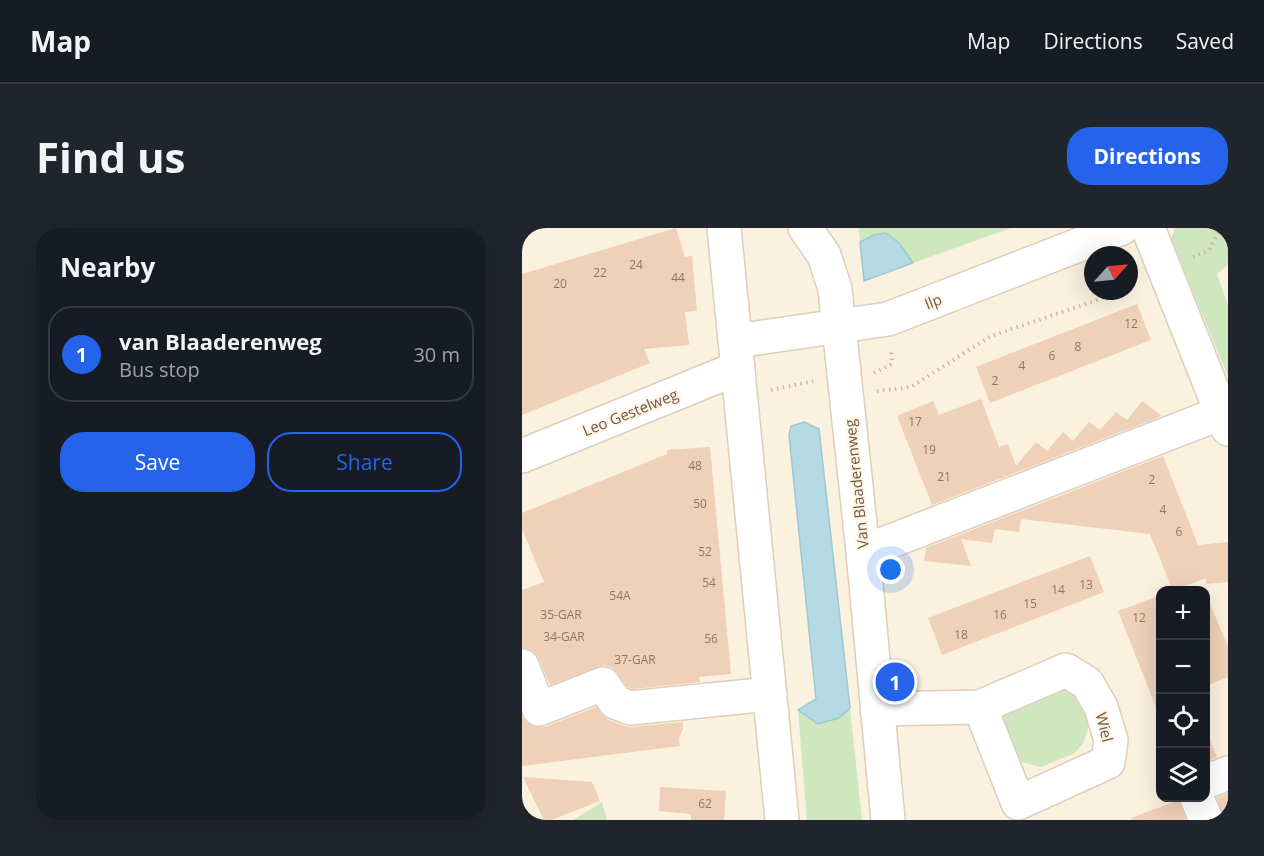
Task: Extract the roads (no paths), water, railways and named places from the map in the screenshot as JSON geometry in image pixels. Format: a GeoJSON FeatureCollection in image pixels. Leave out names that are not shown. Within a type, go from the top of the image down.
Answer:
{"type":"FeatureCollection","features":[{"type":"Feature","properties":{"kind":"street"},"geometry":{"type":"LineString","coordinates":[[724,228],[782,820]]}},
{"type":"Feature","properties":{"kind":"street","name":"Van Blaaderenweg"},"geometry":{"type":"LineString","coordinates":[[805,228],[828,263],[835,289],[888,820]]}},
{"type":"Feature","properties":{"kind":"street","name":"Ilp"},"geometry":{"type":"LineString","coordinates":[[737,355],[840,326],[888,319],[1122,228]]}},
{"type":"Feature","properties":{"kind":"street"},"geometry":{"type":"LineString","coordinates":[[863,552],[1224,421],[1148,228]]}},
{"type":"Feature","properties":{"kind":"street","name":"Leo Gestelweg"},"geometry":{"type":"LineString","coordinates":[[522,456],[737,355]]}},
{"type":"Feature","properties":{"kind":"street"},"geometry":{"type":"LineString","coordinates":[[522,666],[539,709],[603,684],[615,702],[630,708],[770,694]]}},
{"type":"Feature","properties":{"kind":"street"},"geometry":{"type":"LineString","coordinates":[[877,709],[980,707]]}},
{"type":"Feature","properties":{"kind":"street"},"geometry":{"type":"LineString","coordinates":[[1210,780],[1228,773]]}},
{"type":"Feature","properties":{"kind":"street"},"geometry":{"type":"LineString","coordinates":[[1199,802],[1206,820]]}},
{"type":"Feature","properties":{"kind":"water"},"geometry":{"type":"Polygon","coordinates":[[[886,233],[899,243],[913,263],[864,281],[860,242],[874,235],[886,233]]]}},
{"type":"Feature","properties":{"kind":"water"},"geometry":{"type":"Polygon","coordinates":[[[804,422],[819,429],[850,708],[839,718],[818,724],[798,710],[816,699],[789,435],[791,426],[804,422]]]}},
{"type":"Feature","properties":{"kind":"place","name":"van Blaaderenweg"},"geometry":{"type":"Point","coordinates":[895,682]}}]}
